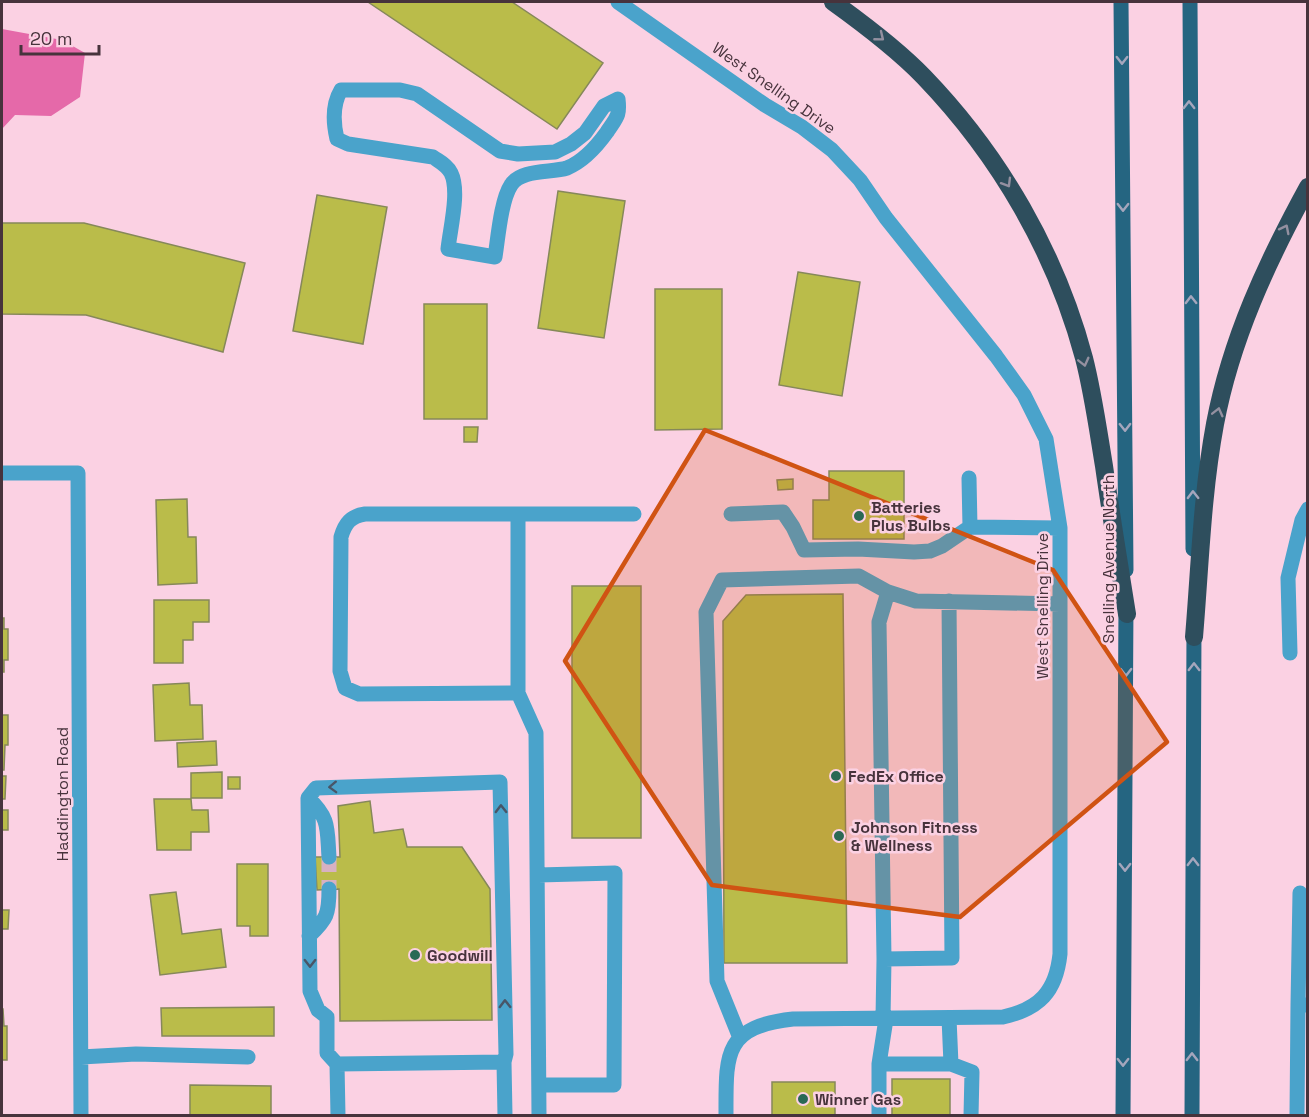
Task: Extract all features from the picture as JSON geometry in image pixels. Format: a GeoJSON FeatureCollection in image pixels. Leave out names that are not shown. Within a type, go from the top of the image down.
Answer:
{"type":"FeatureCollection","features":[{"type":"Feature","properties":{"kind":"highway"},"geometry":{"type":"LineString","coordinates":[[833,2],[883,40],[923,77],[967,126],[1005,179],[1038,236],[1064,297],[1084,359],[1096,418],[1126,614]]}},
{"type":"Feature","properties":{"kind":"highway"},"geometry":{"type":"LineString","coordinates":[[1194,637],[1209,462],[1216,421],[1233,351],[1258,283],[1308,187]]}},
{"type":"Feature","properties":{"kind":"main road","name":"Snelling Avenue North"},"geometry":{"type":"LineString","coordinates":[[1121,2],[1126,614],[1123,1116]]}},
{"type":"Feature","properties":{"kind":"main road"},"geometry":{"type":"LineString","coordinates":[[1190,2],[1194,637],[1192,1116]]}},
{"type":"Feature","properties":{"kind":"street","name":"West Snelling Drive"},"geometry":{"type":"LineString","coordinates":[[618,2],[765,105],[802,127],[832,150],[860,180],[886,218],[996,356],[1024,395],[1046,439],[1056,489],[1060,528],[1058,970],[1045,996],[1040,1002],[1024,1011],[1003,1017],[793,1019],[767,1022],[749,1030],[740,1038]]}},
{"type":"Feature","properties":{"kind":"street"},"geometry":{"type":"LineString","coordinates":[[341,90],[400,90],[417,94],[500,151],[518,154],[555,152],[571,144],[585,133],[604,106],[618,99],[619,113],[598,145],[581,160],[566,168],[522,177],[512,183],[506,196],[495,256],[448,249],[454,190],[452,174],[444,164],[433,157],[348,144],[337,139],[335,128],[335,101],[341,90]]}},
{"type":"Feature","properties":{"kind":"street","name":"Haddington Road"},"geometry":{"type":"LineString","coordinates":[[2,473],[78,473],[81,1116]]}},
{"type":"Feature","properties":{"kind":"street"},"geometry":{"type":"LineString","coordinates":[[969,478],[970,527]]}},
{"type":"Feature","properties":{"kind":"street"},"geometry":{"type":"LineString","coordinates":[[1290,653],[1288,578],[1302,520],[1308,509]]}},
{"type":"Feature","properties":{"kind":"street"},"geometry":{"type":"LineString","coordinates":[[731,514],[783,512],[804,550],[858,549],[914,552],[942,546],[970,527],[1060,528]]}},
{"type":"Feature","properties":{"kind":"street"},"geometry":{"type":"LineString","coordinates":[[518,693],[359,694],[352,693],[345,688],[342,681],[340,638],[343,529],[350,519],[365,514],[634,514]]}},
{"type":"Feature","properties":{"kind":"street"},"geometry":{"type":"LineString","coordinates":[[518,514],[518,693],[536,733],[539,1116]]}},
{"type":"Feature","properties":{"kind":"street"},"geometry":{"type":"LineString","coordinates":[[858,549],[859,576]]}},
{"type":"Feature","properties":{"kind":"street"},"geometry":{"type":"LineString","coordinates":[[726,1116],[726,1073],[730,1054],[740,1038],[717,981],[706,612],[722,580],[859,576],[888,592],[916,601],[1060,604]]}},
{"type":"Feature","properties":{"kind":"street"},"geometry":{"type":"LineString","coordinates":[[879,1116],[879,1064],[884,1019],[884,959],[879,622],[888,592]]}},
{"type":"Feature","properties":{"kind":"street"},"geometry":{"type":"LineString","coordinates":[[884,959],[952,958],[949,601]]}},
{"type":"Feature","properties":{"kind":"street"},"geometry":{"type":"LineString","coordinates":[[338,1116],[337,1064],[327,1053],[327,1017],[318,1010],[310,991],[308,798],[316,788],[500,782],[506,1054],[504,1062],[505,1116]]}},
{"type":"Feature","properties":{"kind":"street"},"geometry":{"type":"LineString","coordinates":[[308,798],[321,810],[326,822],[329,857]]}},
{"type":"Feature","properties":{"kind":"street"},"geometry":{"type":"LineString","coordinates":[[538,875],[615,873],[615,1085],[539,1085]]}},
{"type":"Feature","properties":{"kind":"street"},"geometry":{"type":"LineString","coordinates":[[309,936],[325,921],[329,910],[329,889]]}},
{"type":"Feature","properties":{"kind":"street"},"geometry":{"type":"LineString","coordinates":[[1297,1116],[1303,1005],[1300,893]]}},
{"type":"Feature","properties":{"kind":"street"},"geometry":{"type":"LineString","coordinates":[[949,1018],[951,1064]]}},
{"type":"Feature","properties":{"kind":"street"},"geometry":{"type":"LineString","coordinates":[[81,1057],[136,1054],[248,1058]]}},
{"type":"Feature","properties":{"kind":"street"},"geometry":{"type":"LineString","coordinates":[[337,1064],[504,1062]]}},
{"type":"Feature","properties":{"kind":"street"},"geometry":{"type":"LineString","coordinates":[[879,1064],[951,1064],[972,1072],[971,1116]]}},
{"type":"Feature","properties":{"kind":"highlighted area"},"geometry":{"type":"Polygon","coordinates":[[[705,430],[1053,570],[1167,742],[960,917],[712,885],[565,661],[705,430]]]}},
{"type":"Feature","properties":{"kind":"shaded area"},"geometry":{"type":"Polygon","coordinates":[[[2,29],[62,40],[85,53],[80,97],[51,116],[15,115],[2,129],[2,29]]]}},
{"type":"Feature","properties":{"kind":"building"},"geometry":{"type":"Polygon","coordinates":[[[368,2],[512,2],[603,63],[557,129],[368,2]]]}},
{"type":"Feature","properties":{"kind":"building"},"geometry":{"type":"Polygon","coordinates":[[[558,191],[625,201],[604,338],[538,328],[558,191]]]}},
{"type":"Feature","properties":{"kind":"building"},"geometry":{"type":"Polygon","coordinates":[[[317,195],[387,207],[363,344],[293,331],[317,195]]]}},
{"type":"Feature","properties":{"kind":"building"},"geometry":{"type":"Polygon","coordinates":[[[2,223],[84,223],[245,263],[223,352],[86,315],[2,314],[2,223]]]}},
{"type":"Feature","properties":{"kind":"building"},"geometry":{"type":"Polygon","coordinates":[[[798,272],[860,282],[842,396],[779,385],[798,272]]]}},
{"type":"Feature","properties":{"kind":"building"},"geometry":{"type":"Polygon","coordinates":[[[655,289],[722,289],[722,429],[655,430],[655,289]]]}},
{"type":"Feature","properties":{"kind":"building"},"geometry":{"type":"Polygon","coordinates":[[[424,304],[487,304],[487,419],[424,419],[424,304]]]}},
{"type":"Feature","properties":{"kind":"building"},"geometry":{"type":"Polygon","coordinates":[[[464,427],[478,427],[477,442],[464,442],[464,427]]]}},
{"type":"Feature","properties":{"kind":"building"},"geometry":{"type":"Polygon","coordinates":[[[829,471],[904,471],[904,539],[813,539],[813,500],[829,500],[829,471]]]}},
{"type":"Feature","properties":{"kind":"building"},"geometry":{"type":"Polygon","coordinates":[[[793,479],[793,489],[778,490],[777,480],[793,479]]]}},
{"type":"Feature","properties":{"kind":"building"},"geometry":{"type":"Polygon","coordinates":[[[187,499],[188,537],[196,537],[197,583],[158,585],[156,500],[187,499]]]}},
{"type":"Feature","properties":{"kind":"building"},"geometry":{"type":"Polygon","coordinates":[[[572,586],[641,586],[641,838],[572,838],[572,586]]]}},
{"type":"Feature","properties":{"kind":"building"},"geometry":{"type":"Polygon","coordinates":[[[843,594],[847,963],[724,963],[723,621],[746,595],[843,594]]]}},
{"type":"Feature","properties":{"kind":"building"},"geometry":{"type":"Polygon","coordinates":[[[154,600],[209,600],[209,622],[193,622],[193,640],[183,640],[183,663],[154,663],[154,600]]]}},
{"type":"Feature","properties":{"kind":"building"},"geometry":{"type":"Polygon","coordinates":[[[2,618],[4,618],[4,629],[8,629],[8,660],[4,660],[4,672],[2,672],[2,618]]]}},
{"type":"Feature","properties":{"kind":"building"},"geometry":{"type":"Polygon","coordinates":[[[189,683],[190,705],[202,705],[203,739],[155,741],[153,685],[189,683]]]}},
{"type":"Feature","properties":{"kind":"building"},"geometry":{"type":"Polygon","coordinates":[[[2,715],[8,715],[8,745],[5,745],[4,770],[2,770],[2,715]]]}},
{"type":"Feature","properties":{"kind":"building"},"geometry":{"type":"Polygon","coordinates":[[[216,741],[217,765],[178,767],[177,743],[216,741]]]}},
{"type":"Feature","properties":{"kind":"building"},"geometry":{"type":"Polygon","coordinates":[[[222,772],[222,798],[191,798],[191,773],[222,772]]]}},
{"type":"Feature","properties":{"kind":"building"},"geometry":{"type":"Polygon","coordinates":[[[2,776],[6,776],[5,799],[2,799],[2,776]]]}},
{"type":"Feature","properties":{"kind":"building"},"geometry":{"type":"Polygon","coordinates":[[[228,777],[240,777],[240,789],[228,789],[228,777]]]}},
{"type":"Feature","properties":{"kind":"building"},"geometry":{"type":"Polygon","coordinates":[[[154,799],[191,799],[192,810],[208,810],[209,832],[191,832],[191,850],[157,850],[154,799]]]}},
{"type":"Feature","properties":{"kind":"building","name":"Goodwill"},"geometry":{"type":"Polygon","coordinates":[[[370,801],[374,833],[403,829],[407,847],[462,847],[490,889],[492,1020],[340,1021],[339,889],[317,890],[315,857],[340,857],[338,806],[370,801]]]}},
{"type":"Feature","properties":{"kind":"building"},"geometry":{"type":"Polygon","coordinates":[[[2,810],[8,810],[8,830],[2,830],[2,810]]]}},
{"type":"Feature","properties":{"kind":"building"},"geometry":{"type":"Polygon","coordinates":[[[237,864],[268,864],[268,936],[250,936],[250,926],[237,926],[237,864]]]}},
{"type":"Feature","properties":{"kind":"building"},"geometry":{"type":"Polygon","coordinates":[[[176,892],[182,934],[221,929],[226,967],[160,975],[150,895],[176,892]]]}},
{"type":"Feature","properties":{"kind":"building"},"geometry":{"type":"Polygon","coordinates":[[[2,910],[9,910],[8,929],[2,929],[2,910]]]}},
{"type":"Feature","properties":{"kind":"building"},"geometry":{"type":"Polygon","coordinates":[[[274,1007],[274,1036],[162,1036],[161,1008],[274,1007]]]}},
{"type":"Feature","properties":{"kind":"building"},"geometry":{"type":"Polygon","coordinates":[[[2,1009],[4,1026],[7,1026],[7,1060],[2,1060],[2,1009]]]}},
{"type":"Feature","properties":{"kind":"building","name":"Winner Gas"},"geometry":{"type":"Polygon","coordinates":[[[892,1079],[950,1079],[950,1116],[892,1116],[892,1079]]]}},
{"type":"Feature","properties":{"kind":"building","name":"Winner Gas"},"geometry":{"type":"Polygon","coordinates":[[[772,1082],[835,1082],[835,1116],[772,1116],[772,1082]]]}},
{"type":"Feature","properties":{"kind":"building"},"geometry":{"type":"Polygon","coordinates":[[[190,1085],[271,1086],[271,1116],[190,1116],[190,1085]]]}},
{"type":"Feature","properties":{"kind":"tunnel"},"geometry":{"type":"LineString","coordinates":[[329,857],[329,889]]}},
{"type":"Feature","properties":{"kind":"place","name":"Batteries Plus Bulbs"},"geometry":{"type":"Point","coordinates":[859,516]}},
{"type":"Feature","properties":{"kind":"place","name":"FedEx Office"},"geometry":{"type":"Point","coordinates":[836,776]}},
{"type":"Feature","properties":{"kind":"place","name":"Johnson Fitness & Wellness"},"geometry":{"type":"Point","coordinates":[839,836]}},
{"type":"Feature","properties":{"kind":"place","name":"Goodwill"},"geometry":{"type":"Point","coordinates":[415,955]}},
{"type":"Feature","properties":{"kind":"place","name":"Winner Gas"},"geometry":{"type":"Point","coordinates":[803,1099]}}]}
